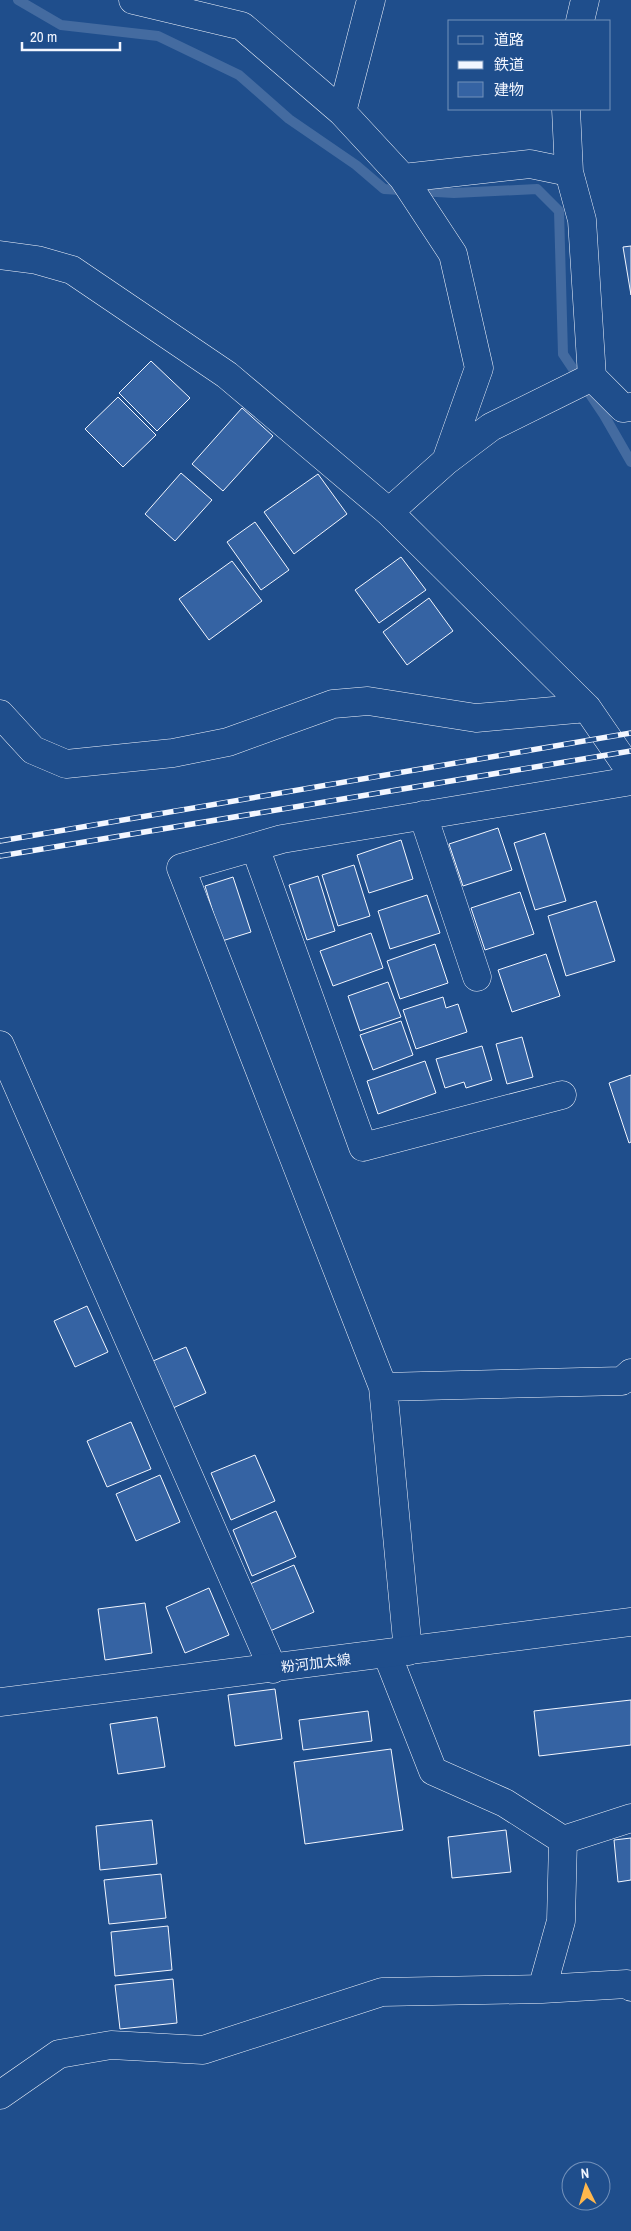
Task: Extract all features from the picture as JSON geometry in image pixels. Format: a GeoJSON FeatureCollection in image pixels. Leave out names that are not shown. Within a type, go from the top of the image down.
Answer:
{"type":"FeatureCollection","features":[{"type":"Feature","properties":{"kind":"street"},"geometry":{"type":"LineString","coordinates":[[133,0],[242,26],[342,112],[403,178],[452,254],[479,368],[446,462]]}},
{"type":"Feature","properties":{"kind":"street"},"geometry":{"type":"LineString","coordinates":[[342,112],[371,0]]}},
{"type":"Feature","properties":{"kind":"street"},"geometry":{"type":"LineString","coordinates":[[580,20],[585,0]]}},
{"type":"Feature","properties":{"kind":"street"},"geometry":{"type":"LineString","coordinates":[[566,110],[569,172],[582,220],[592,377],[623,408],[631,406]]}},
{"type":"Feature","properties":{"kind":"street"},"geometry":{"type":"LineString","coordinates":[[403,178],[530,164],[569,172]]}},
{"type":"Feature","properties":{"kind":"street"},"geometry":{"type":"LineString","coordinates":[[0,255],[37,260],[72,270],[227,375],[389,512],[587,708],[631,772]]}},
{"type":"Feature","properties":{"kind":"street"},"geometry":{"type":"LineString","coordinates":[[389,512],[446,462],[490,427],[592,377]]}},
{"type":"Feature","properties":{"kind":"street"},"geometry":{"type":"LineString","coordinates":[[0,714],[33,750],[66,764],[173,753],[228,742],[333,704],[368,701],[476,718],[587,708]]}},
{"type":"Feature","properties":{"kind":"street"},"geometry":{"type":"LineString","coordinates":[[563,1840],[505,1803],[433,1771],[398,1653],[383,1387],[181,868],[282,839],[631,781]]}},
{"type":"Feature","properties":{"kind":"street"},"geometry":{"type":"LineString","coordinates":[[423,815],[477,978]]}},
{"type":"Feature","properties":{"kind":"street"},"geometry":{"type":"LineString","coordinates":[[255,847],[363,1147],[562,1096]]}},
{"type":"Feature","properties":{"kind":"street"},"geometry":{"type":"LineString","coordinates":[[0,1045],[272,1669]]}},
{"type":"Feature","properties":{"kind":"street"},"geometry":{"type":"LineString","coordinates":[[383,1387],[622,1381],[631,1374]]}},
{"type":"Feature","properties":{"kind":"street","name":"粉河加太線"},"geometry":{"type":"LineString","coordinates":[[0,1702],[631,1622]]}},
{"type":"Feature","properties":{"kind":"street"},"geometry":{"type":"LineString","coordinates":[[563,1840],[631,1818]]}},
{"type":"Feature","properties":{"kind":"street"},"geometry":{"type":"LineString","coordinates":[[542,1989],[561,1921],[563,1840]]}},
{"type":"Feature","properties":{"kind":"street"},"geometry":{"type":"LineString","coordinates":[[0,2095],[60,2054],[111,2045],[203,2050],[382,1992],[542,1989],[618,1984],[627,1984],[631,1987]]}},
{"type":"Feature","properties":{"kind":"building"},"geometry":{"type":"Polygon","coordinates":[[[631,246],[631,295],[623,247],[631,246]]]}},
{"type":"Feature","properties":{"kind":"building"},"geometry":{"type":"Polygon","coordinates":[[[151,361],[190,398],[157,431],[119,393],[151,361]]]}},
{"type":"Feature","properties":{"kind":"building"},"geometry":{"type":"Polygon","coordinates":[[[118,397],[156,435],[123,467],[85,429],[118,397]]]}},
{"type":"Feature","properties":{"kind":"building"},"geometry":{"type":"Polygon","coordinates":[[[242,408],[273,436],[223,491],[192,464],[242,408]]]}},
{"type":"Feature","properties":{"kind":"building"},"geometry":{"type":"Polygon","coordinates":[[[181,473],[212,500],[175,541],[145,514],[181,473]]]}},
{"type":"Feature","properties":{"kind":"building"},"geometry":{"type":"Polygon","coordinates":[[[318,474],[347,514],[294,554],[264,512],[318,474]]]}},
{"type":"Feature","properties":{"kind":"building"},"geometry":{"type":"Polygon","coordinates":[[[255,522],[289,570],[261,590],[227,542],[255,522]]]}},
{"type":"Feature","properties":{"kind":"building"},"geometry":{"type":"Polygon","coordinates":[[[401,557],[426,590],[379,623],[355,590],[401,557]]]}},
{"type":"Feature","properties":{"kind":"building"},"geometry":{"type":"Polygon","coordinates":[[[232,561],[262,601],[209,640],[179,599],[232,561]]]}},
{"type":"Feature","properties":{"kind":"building"},"geometry":{"type":"Polygon","coordinates":[[[429,598],[453,631],[407,665],[383,632],[429,598]]]}},
{"type":"Feature","properties":{"kind":"building"},"geometry":{"type":"Polygon","coordinates":[[[498,828],[512,870],[463,886],[449,844],[498,828]]]}},
{"type":"Feature","properties":{"kind":"building"},"geometry":{"type":"Polygon","coordinates":[[[545,833],[566,901],[535,910],[514,843],[545,833]]]}},
{"type":"Feature","properties":{"kind":"building"},"geometry":{"type":"Polygon","coordinates":[[[401,840],[413,879],[369,893],[357,855],[401,840]]]}},
{"type":"Feature","properties":{"kind":"building"},"geometry":{"type":"Polygon","coordinates":[[[354,865],[370,916],[338,926],[322,875],[354,865]]]}},
{"type":"Feature","properties":{"kind":"building"},"geometry":{"type":"Polygon","coordinates":[[[318,876],[335,931],[307,940],[289,885],[318,876]]]}},
{"type":"Feature","properties":{"kind":"building"},"geometry":{"type":"Polygon","coordinates":[[[233,877],[251,932],[222,941],[205,886],[233,877]]]}},
{"type":"Feature","properties":{"kind":"building"},"geometry":{"type":"Polygon","coordinates":[[[520,892],[534,934],[485,950],[471,908],[520,892]]]}},
{"type":"Feature","properties":{"kind":"building"},"geometry":{"type":"Polygon","coordinates":[[[427,895],[440,933],[390,949],[378,911],[427,895]]]}},
{"type":"Feature","properties":{"kind":"building"},"geometry":{"type":"Polygon","coordinates":[[[596,901],[615,961],[566,976],[548,916],[596,901]]]}},
{"type":"Feature","properties":{"kind":"building"},"geometry":{"type":"Polygon","coordinates":[[[371,933],[383,968],[333,986],[320,951],[371,933]]]}},
{"type":"Feature","properties":{"kind":"building"},"geometry":{"type":"Polygon","coordinates":[[[435,944],[448,983],[400,999],[387,961],[435,944]]]}},
{"type":"Feature","properties":{"kind":"building"},"geometry":{"type":"Polygon","coordinates":[[[546,954],[560,996],[512,1012],[498,970],[546,954]]]}},
{"type":"Feature","properties":{"kind":"building"},"geometry":{"type":"Polygon","coordinates":[[[388,982],[401,1017],[360,1031],[348,996],[388,982]]]}},
{"type":"Feature","properties":{"kind":"building"},"geometry":{"type":"Polygon","coordinates":[[[443,997],[446,1008],[458,1004],[467,1032],[416,1049],[403,1010],[443,997]]]}},
{"type":"Feature","properties":{"kind":"building"},"geometry":{"type":"Polygon","coordinates":[[[401,1021],[413,1055],[373,1070],[360,1035],[401,1021]]]}},
{"type":"Feature","properties":{"kind":"building"},"geometry":{"type":"Polygon","coordinates":[[[522,1037],[533,1077],[507,1084],[496,1044],[522,1037]]]}},
{"type":"Feature","properties":{"kind":"building"},"geometry":{"type":"Polygon","coordinates":[[[482,1046],[492,1080],[466,1088],[464,1082],[445,1088],[436,1059],[482,1046]]]}},
{"type":"Feature","properties":{"kind":"building"},"geometry":{"type":"Polygon","coordinates":[[[425,1061],[436,1093],[378,1114],[367,1081],[425,1061]]]}},
{"type":"Feature","properties":{"kind":"building"},"geometry":{"type":"Polygon","coordinates":[[[631,1075],[631,1142],[629,1143],[609,1083],[631,1075]]]}},
{"type":"Feature","properties":{"kind":"building"},"geometry":{"type":"Polygon","coordinates":[[[87,1306],[108,1352],[75,1367],[54,1321],[87,1306]]]}},
{"type":"Feature","properties":{"kind":"building"},"geometry":{"type":"Polygon","coordinates":[[[186,1347],[206,1393],[173,1408],[153,1361],[186,1347]]]}},
{"type":"Feature","properties":{"kind":"building"},"geometry":{"type":"Polygon","coordinates":[[[131,1422],[151,1469],[107,1487],[87,1441],[131,1422]]]}},
{"type":"Feature","properties":{"kind":"building"},"geometry":{"type":"Polygon","coordinates":[[[255,1455],[275,1501],[231,1520],[211,1473],[255,1455]]]}},
{"type":"Feature","properties":{"kind":"building"},"geometry":{"type":"Polygon","coordinates":[[[160,1475],[180,1522],[136,1541],[116,1494],[160,1475]]]}},
{"type":"Feature","properties":{"kind":"building"},"geometry":{"type":"Polygon","coordinates":[[[276,1511],[296,1557],[252,1576],[233,1530],[276,1511]]]}},
{"type":"Feature","properties":{"kind":"building"},"geometry":{"type":"Polygon","coordinates":[[[294,1565],[314,1612],[270,1631],[250,1584],[294,1565]]]}},
{"type":"Feature","properties":{"kind":"building"},"geometry":{"type":"Polygon","coordinates":[[[209,1588],[229,1635],[185,1653],[166,1607],[209,1588]]]}},
{"type":"Feature","properties":{"kind":"building"},"geometry":{"type":"Polygon","coordinates":[[[145,1603],[152,1653],[105,1660],[98,1609],[145,1603]]]}},
{"type":"Feature","properties":{"kind":"building"},"geometry":{"type":"Polygon","coordinates":[[[275,1689],[282,1739],[235,1746],[228,1695],[275,1689]]]}},
{"type":"Feature","properties":{"kind":"building"},"geometry":{"type":"Polygon","coordinates":[[[631,1700],[631,1745],[539,1756],[534,1711],[631,1700]]]}},
{"type":"Feature","properties":{"kind":"building"},"geometry":{"type":"Polygon","coordinates":[[[368,1711],[372,1741],[303,1750],[299,1720],[368,1711]]]}},
{"type":"Feature","properties":{"kind":"building"},"geometry":{"type":"Polygon","coordinates":[[[157,1717],[165,1767],[118,1774],[110,1724],[157,1717]]]}},
{"type":"Feature","properties":{"kind":"building"},"geometry":{"type":"Polygon","coordinates":[[[391,1749],[403,1830],[305,1844],[294,1762],[391,1749]]]}},
{"type":"Feature","properties":{"kind":"building"},"geometry":{"type":"Polygon","coordinates":[[[152,1820],[157,1864],[100,1870],[96,1826],[152,1820]]]}},
{"type":"Feature","properties":{"kind":"building"},"geometry":{"type":"Polygon","coordinates":[[[506,1830],[511,1872],[452,1878],[448,1837],[506,1830]]]}},
{"type":"Feature","properties":{"kind":"building"},"geometry":{"type":"Polygon","coordinates":[[[631,1838],[631,1880],[618,1882],[614,1840],[631,1838]]]}},
{"type":"Feature","properties":{"kind":"building"},"geometry":{"type":"Polygon","coordinates":[[[161,1874],[166,1918],[109,1924],[104,1880],[161,1874]]]}},
{"type":"Feature","properties":{"kind":"building"},"geometry":{"type":"Polygon","coordinates":[[[168,1926],[172,1970],[115,1976],[111,1932],[168,1926]]]}},
{"type":"Feature","properties":{"kind":"building"},"geometry":{"type":"Polygon","coordinates":[[[173,1979],[177,2023],[120,2029],[115,1985],[173,1979]]]}},
{"type":"Feature","properties":{"kind":"waterway"},"geometry":{"type":"LineString","coordinates":[[18,0],[61,25],[158,36],[239,75],[289,119],[356,165],[384,189],[454,193],[537,189],[559,211],[563,354],[604,415],[631,462]]}},
{"type":"Feature","properties":{"kind":"railway"},"geometry":{"type":"LineString","coordinates":[[0,841],[631,733]]}},
{"type":"Feature","properties":{"kind":"railway"},"geometry":{"type":"LineString","coordinates":[[0,856],[631,751]]}}]}
